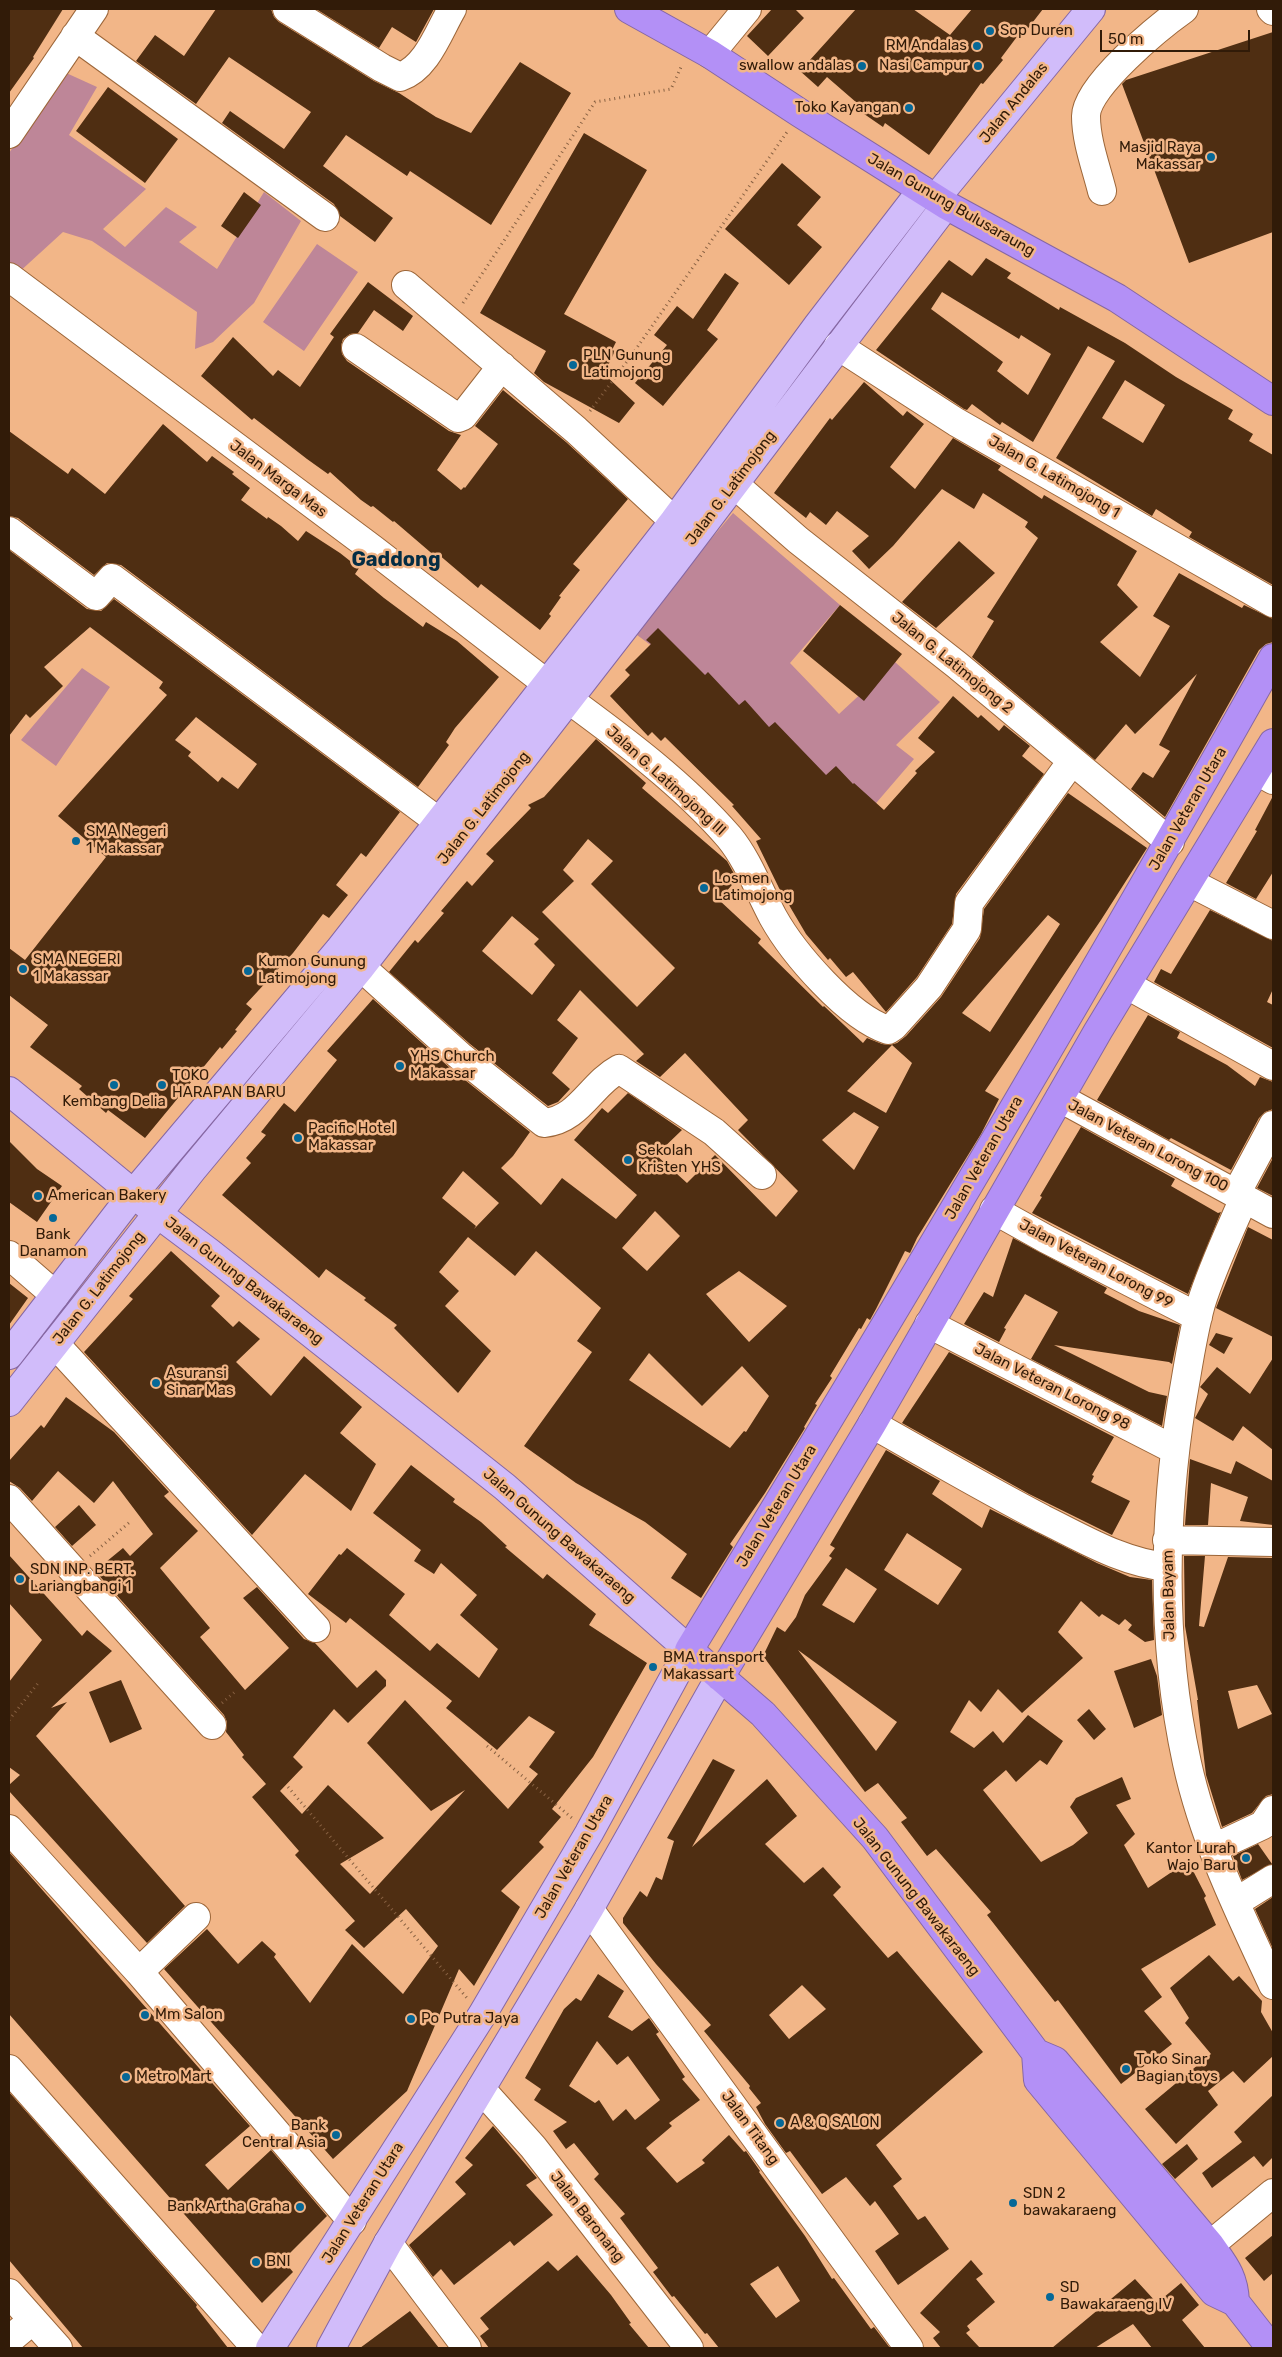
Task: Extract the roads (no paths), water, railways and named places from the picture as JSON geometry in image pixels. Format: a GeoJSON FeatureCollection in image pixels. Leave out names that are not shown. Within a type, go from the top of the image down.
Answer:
{"type":"FeatureCollection","features":[{"type":"Feature","properties":{"kind":"highway","name":"Jalan Gunung Bulusaraung"},"geometry":{"type":"LineString","coordinates":[[630,9],[701,49],[935,197],[1116,298],[1273,400]]}},
{"type":"Feature","properties":{"kind":"highway","name":"Jalan Veteran Utara"},"geometry":{"type":"LineString","coordinates":[[689,1650],[881,1335],[1170,842],[1273,658]]}},
{"type":"Feature","properties":{"kind":"highway"},"geometry":{"type":"LineString","coordinates":[[720,1677],[872,1424],[1098,1031],[1189,882],[1265,775],[1273,743]]}},
{"type":"Feature","properties":{"kind":"highway"},"geometry":{"type":"LineString","coordinates":[[1069,1012],[1098,1031]]}},
{"type":"Feature","properties":{"kind":"highway"},"geometry":{"type":"LineString","coordinates":[[881,1335],[913,1352]]}},
{"type":"Feature","properties":{"kind":"highway","name":"Jalan Gunung Bawakaraeng"},"geometry":{"type":"LineString","coordinates":[[689,1650],[763,1714],[875,1838],[1036,2054],[1056,2062],[1210,2245],[1228,2269],[1234,2285],[1234,2302]]}},
{"type":"Feature","properties":{"kind":"highway"},"geometry":{"type":"LineString","coordinates":[[1036,2054],[1038,2080],[1214,2292],[1234,2302],[1271,2348]]}},
{"type":"Feature","properties":{"kind":"main road","name":"Jalan Andalas"},"geometry":{"type":"LineString","coordinates":[[935,197],[1091,9]]}},
{"type":"Feature","properties":{"kind":"main road","name":"Jalan G. Latimojong"},"geometry":{"type":"LineString","coordinates":[[9,1355],[133,1194],[339,950],[438,822],[557,691],[734,484],[838,346],[935,197]]}},
{"type":"Feature","properties":{"kind":"main road","name":"Jalan G. Latimojong"},"geometry":{"type":"LineString","coordinates":[[9,1402],[158,1214],[361,967],[461,838],[557,691],[674,520],[818,325],[935,197]]}},
{"type":"Feature","properties":{"kind":"main road","name":"Jalan Gunung Bawakaraeng"},"geometry":{"type":"LineString","coordinates":[[9,1091],[158,1214],[218,1259],[505,1487],[689,1650]]}},
{"type":"Feature","properties":{"kind":"main road","name":"Jalan Veteran Utara"},"geometry":{"type":"LineString","coordinates":[[270,2348],[482,2015],[590,1833],[689,1650]]}},
{"type":"Feature","properties":{"kind":"main road"},"geometry":{"type":"LineString","coordinates":[[331,2348],[388,2242],[589,1909],[720,1677]]}},
{"type":"Feature","properties":{"kind":"street"},"geometry":{"type":"LineString","coordinates":[[9,134],[94,9]]}},
{"type":"Feature","properties":{"kind":"street"},"geometry":{"type":"LineString","coordinates":[[287,9],[382,68],[400,77],[411,74],[420,65],[452,9]]}},
{"type":"Feature","properties":{"kind":"street"},"geometry":{"type":"LineString","coordinates":[[701,49],[748,9]]}},
{"type":"Feature","properties":{"kind":"street"},"geometry":{"type":"LineString","coordinates":[[1102,191],[1090,141],[1086,114],[1097,91],[1119,64],[1162,25],[1184,9]]}},
{"type":"Feature","properties":{"kind":"street"},"geometry":{"type":"LineString","coordinates":[[76,36],[325,217]]}},
{"type":"Feature","properties":{"kind":"street","name":"Jalan Marga Mas"},"geometry":{"type":"LineString","coordinates":[[9,276],[366,544],[557,691]]}},
{"type":"Feature","properties":{"kind":"street"},"geometry":{"type":"LineString","coordinates":[[406,285],[576,430],[674,520]]}},
{"type":"Feature","properties":{"kind":"street","name":"Jalan G. Latimojong 1"},"geometry":{"type":"LineString","coordinates":[[838,346],[956,422],[1273,603]]}},
{"type":"Feature","properties":{"kind":"street"},"geometry":{"type":"LineString","coordinates":[[356,348],[458,418],[462,416],[502,366]]}},
{"type":"Feature","properties":{"kind":"street","name":"Jalan G. Latimojong 2"},"geometry":{"type":"LineString","coordinates":[[734,484],[798,540],[957,665],[1170,842]]}},
{"type":"Feature","properties":{"kind":"street"},"geometry":{"type":"LineString","coordinates":[[9,531],[96,596],[112,578],[461,838]]}},
{"type":"Feature","properties":{"kind":"street","name":"Jalan G. Latimojong III"},"geometry":{"type":"LineString","coordinates":[[557,691],[628,743],[715,822],[741,854],[785,938],[840,998],[874,1026],[888,1030],[903,1017],[934,980],[967,929],[969,903],[1072,761]]}},
{"type":"Feature","properties":{"kind":"street"},"geometry":{"type":"LineString","coordinates":[[1189,882],[1273,925]]}},
{"type":"Feature","properties":{"kind":"street"},"geometry":{"type":"LineString","coordinates":[[361,967],[460,1056],[544,1124],[562,1119],[578,1108],[608,1076],[619,1069],[714,1132],[762,1174]]}},
{"type":"Feature","properties":{"kind":"street"},"geometry":{"type":"LineString","coordinates":[[1127,985],[1273,1066]]}},
{"type":"Feature","properties":{"kind":"street","name":"Jalan Veteran Lorong 100"},"geometry":{"type":"LineString","coordinates":[[1060,1098],[1273,1214]]}},
{"type":"Feature","properties":{"kind":"street","name":"Jalan Bayam"},"geometry":{"type":"LineString","coordinates":[[1273,1125],[1240,1196],[1198,1317],[1175,1450],[1167,1540],[1170,1645],[1178,1712],[1188,1765],[1214,1848],[1273,1985]]}},
{"type":"Feature","properties":{"kind":"street","name":"Jalan Veteran Lorong 99"},"geometry":{"type":"LineString","coordinates":[[994,1210],[1054,1244],[1198,1317]]}},
{"type":"Feature","properties":{"kind":"street"},"geometry":{"type":"LineString","coordinates":[[9,1255],[55,1295]]}},
{"type":"Feature","properties":{"kind":"street","name":"Jalan Veteran Lorong 98"},"geometry":{"type":"LineString","coordinates":[[929,1324],[1175,1450]]}},
{"type":"Feature","properties":{"kind":"street"},"geometry":{"type":"LineString","coordinates":[[55,1344],[316,1628]]}},
{"type":"Feature","properties":{"kind":"street"},"geometry":{"type":"LineString","coordinates":[[872,1424],[988,1489],[1115,1555],[1149,1565],[1167,1567]]}},
{"type":"Feature","properties":{"kind":"street"},"geometry":{"type":"LineString","coordinates":[[9,1498],[72,1571],[212,1725]]}},
{"type":"Feature","properties":{"kind":"street"},"geometry":{"type":"LineString","coordinates":[[1167,1540],[1273,1542]]}},
{"type":"Feature","properties":{"kind":"street"},"geometry":{"type":"LineString","coordinates":[[1214,1848],[1263,1825],[1273,1810]]}},
{"type":"Feature","properties":{"kind":"street"},"geometry":{"type":"LineString","coordinates":[[9,1829],[139,1972],[352,2221]]}},
{"type":"Feature","properties":{"kind":"street"},"geometry":{"type":"LineString","coordinates":[[1236,1902],[1273,1879]]}},
{"type":"Feature","properties":{"kind":"street","name":"Jalan Titang"},"geometry":{"type":"LineString","coordinates":[[589,1909],[909,2348]]}},
{"type":"Feature","properties":{"kind":"street"},"geometry":{"type":"LineString","coordinates":[[139,1972],[196,1917]]}},
{"type":"Feature","properties":{"kind":"street"},"geometry":{"type":"LineString","coordinates":[[9,2068],[256,2348]]}},
{"type":"Feature","properties":{"kind":"street","name":"Jalan Baronang"},"geometry":{"type":"LineString","coordinates":[[481,2089],[533,2147],[690,2348]]}},
{"type":"Feature","properties":{"kind":"street"},"geometry":{"type":"LineString","coordinates":[[1210,2245],[1273,2193]]}},
{"type":"Feature","properties":{"kind":"street"},"geometry":{"type":"LineString","coordinates":[[388,2242],[467,2348]]}},
{"type":"Feature","properties":{"kind":"street"},"geometry":{"type":"LineString","coordinates":[[9,2293],[58,2348]]}},
{"type":"Feature","properties":{"kind":"street"},"geometry":{"type":"LineString","coordinates":[[9,2340],[32,2320]]}},
{"type":"Feature","properties":{"kind":"place","name":"Sop Duren"},"geometry":{"type":"Point","coordinates":[990,31]}},
{"type":"Feature","properties":{"kind":"place","name":"RM Andalas"},"geometry":{"type":"Point","coordinates":[977,46]}},
{"type":"Feature","properties":{"kind":"place","name":"swallow andalas"},"geometry":{"type":"Point","coordinates":[862,66]}},
{"type":"Feature","properties":{"kind":"place","name":"Nasi Campur"},"geometry":{"type":"Point","coordinates":[978,66]}},
{"type":"Feature","properties":{"kind":"place","name":"Toko Kayangan"},"geometry":{"type":"Point","coordinates":[909,108]}},
{"type":"Feature","properties":{"kind":"place","name":"Masjid Raya Makassar"},"geometry":{"type":"Point","coordinates":[1211,157]}},
{"type":"Feature","properties":{"kind":"place","name":"PLN Gunung Latimojong"},"geometry":{"type":"Point","coordinates":[573,365]}},
{"type":"Feature","properties":{"kind":"place","name":"SMA Negeri 1 Makassar"},"geometry":{"type":"Point","coordinates":[76,841]}},
{"type":"Feature","properties":{"kind":"place","name":"Losmen Latimojong"},"geometry":{"type":"Point","coordinates":[704,888]}},
{"type":"Feature","properties":{"kind":"place","name":"SMA NEGERI 1 Makassar"},"geometry":{"type":"Point","coordinates":[23,969]}},
{"type":"Feature","properties":{"kind":"place","name":"Kumon Gunung Latimojong"},"geometry":{"type":"Point","coordinates":[248,971]}},
{"type":"Feature","properties":{"kind":"place","name":"YHS Church Makassar"},"geometry":{"type":"Point","coordinates":[400,1066]}},
{"type":"Feature","properties":{"kind":"place","name":"Kembang Delia"},"geometry":{"type":"Point","coordinates":[114,1085]}},
{"type":"Feature","properties":{"kind":"place","name":"TOKO HARAPAN BARU"},"geometry":{"type":"Point","coordinates":[162,1085]}},
{"type":"Feature","properties":{"kind":"place","name":"Pacific Hotel Makassar"},"geometry":{"type":"Point","coordinates":[298,1138]}},
{"type":"Feature","properties":{"kind":"place","name":"Sekolah Kristen YHS"},"geometry":{"type":"Point","coordinates":[628,1160]}},
{"type":"Feature","properties":{"kind":"place","name":"American Bakery"},"geometry":{"type":"Point","coordinates":[38,1196]}},
{"type":"Feature","properties":{"kind":"place","name":"Bank Danamon"},"geometry":{"type":"Point","coordinates":[53,1218]}},
{"type":"Feature","properties":{"kind":"place","name":"Asuransi Sinar Mas"},"geometry":{"type":"Point","coordinates":[156,1383]}},
{"type":"Feature","properties":{"kind":"place","name":"SDN INP. BERT. Lariangbangi 1"},"geometry":{"type":"Point","coordinates":[20,1579]}},
{"type":"Feature","properties":{"kind":"place","name":"BMA transport Makassart"},"geometry":{"type":"Point","coordinates":[653,1667]}},
{"type":"Feature","properties":{"kind":"place","name":"Kantor Lurah Wajo Baru"},"geometry":{"type":"Point","coordinates":[1246,1858]}},
{"type":"Feature","properties":{"kind":"place","name":"Mm Salon"},"geometry":{"type":"Point","coordinates":[145,2015]}},
{"type":"Feature","properties":{"kind":"place","name":"Po Putra Jaya"},"geometry":{"type":"Point","coordinates":[411,2019]}},
{"type":"Feature","properties":{"kind":"place","name":"Toko Sinar Bagian toys"},"geometry":{"type":"Point","coordinates":[1126,2069]}},
{"type":"Feature","properties":{"kind":"place","name":"Metro Mart"},"geometry":{"type":"Point","coordinates":[126,2077]}},
{"type":"Feature","properties":{"kind":"place","name":"A & Q SALON"},"geometry":{"type":"Point","coordinates":[780,2123]}},
{"type":"Feature","properties":{"kind":"place","name":"Bank Central Asia"},"geometry":{"type":"Point","coordinates":[336,2135]}},
{"type":"Feature","properties":{"kind":"place","name":"SDN 2 bawakaraeng"},"geometry":{"type":"Point","coordinates":[1013,2203]}},
{"type":"Feature","properties":{"kind":"place","name":"Bank Artha Graha"},"geometry":{"type":"Point","coordinates":[300,2207]}},
{"type":"Feature","properties":{"kind":"place","name":"BNI"},"geometry":{"type":"Point","coordinates":[256,2262]}},
{"type":"Feature","properties":{"kind":"place","name":"SD Bawakaraeng IV"},"geometry":{"type":"Point","coordinates":[1050,2297]}},
{"type":"Feature","properties":{"kind":"district","name":"Gaddong"},"geometry":{"type":"Point","coordinates":[396,560]}}]}
